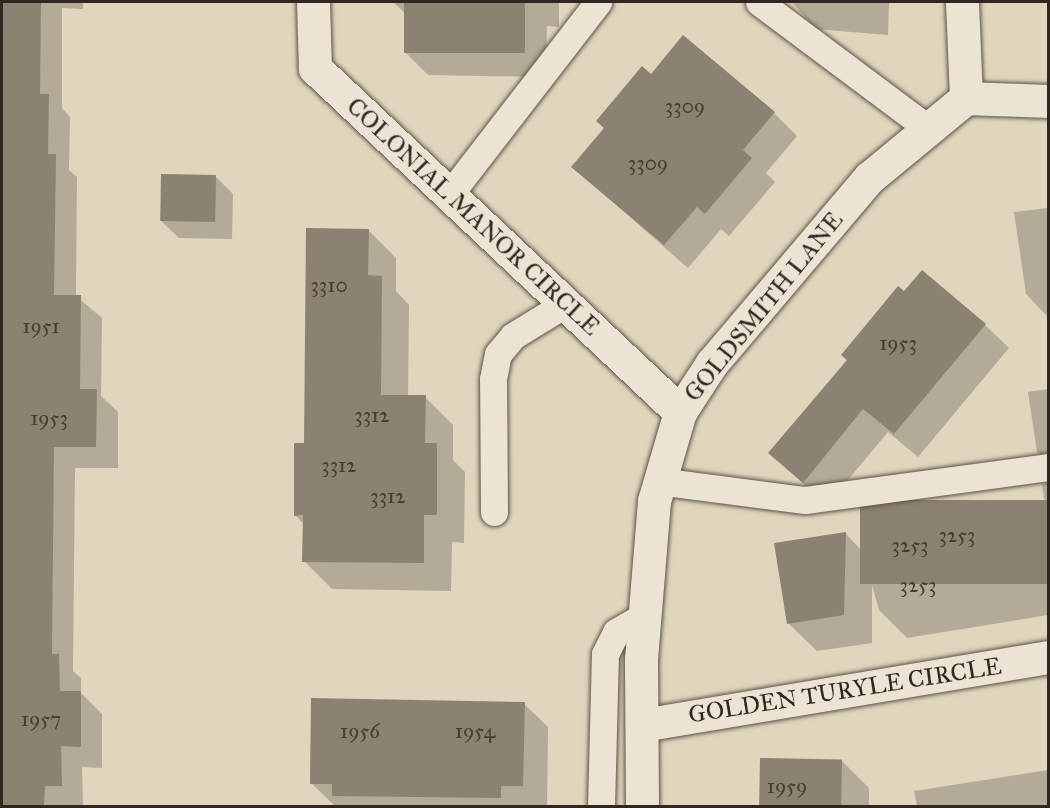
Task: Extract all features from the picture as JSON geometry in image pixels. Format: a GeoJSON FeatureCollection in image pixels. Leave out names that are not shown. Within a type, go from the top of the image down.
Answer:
{"type":"FeatureCollection","features":[{"type":"Feature","properties":{"kind":"street","name":"COLONIAL MANOR CIRCLE"},"geometry":{"type":"LineString","coordinates":[[313,2],[315,68],[680,412]]}},
{"type":"Feature","properties":{"kind":"street"},"geometry":{"type":"LineString","coordinates":[[962,2],[966,98],[1048,101]]}},
{"type":"Feature","properties":{"kind":"street","name":"GOLDSMITH LANE"},"geometry":{"type":"LineString","coordinates":[[642,807],[645,615],[658,481],[680,412],[712,363],[869,178],[926,127],[966,98]]}},
{"type":"Feature","properties":{"kind":"street","name":"GOLDEN TURYLE CIRCLE"},"geometry":{"type":"LineString","coordinates":[[642,725],[1048,657]]}},
{"type":"Feature","properties":{"kind":"lane"},"geometry":{"type":"LineString","coordinates":[[450,195],[598,2]]}},
{"type":"Feature","properties":{"kind":"lane"},"geometry":{"type":"LineString","coordinates":[[759,2],[926,127]]}},
{"type":"Feature","properties":{"kind":"lane"},"geometry":{"type":"LineString","coordinates":[[494,512],[493,379],[498,354],[513,336],[565,304]]}},
{"type":"Feature","properties":{"kind":"lane"},"geometry":{"type":"LineString","coordinates":[[658,481],[805,500],[1048,467]]}},
{"type":"Feature","properties":{"kind":"lane"},"geometry":{"type":"LineString","coordinates":[[601,807],[605,654],[616,632],[645,615]]}},
{"type":"Feature","properties":{"kind":"building"},"geometry":{"type":"Polygon","coordinates":[[[2,2],[41,2],[40,94],[49,94],[48,154],[56,154],[54,295],[81,295],[80,389],[97,389],[96,447],[54,447],[52,654],[59,654],[60,691],[81,691],[81,747],[61,746],[62,786],[45,786],[44,807],[2,807],[2,2]]]}},
{"type":"Feature","properties":{"kind":"building"},"geometry":{"type":"Polygon","coordinates":[[[404,2],[525,2],[525,53],[404,53],[404,2]]]}},
{"type":"Feature","properties":{"kind":"building"},"geometry":{"type":"Polygon","coordinates":[[[683,35],[775,112],[743,150],[752,158],[705,214],[697,207],[664,245],[571,167],[604,128],[596,121],[642,66],[651,74],[683,35]]]}},
{"type":"Feature","properties":{"kind":"building"},"geometry":{"type":"Polygon","coordinates":[[[161,174],[216,175],[215,222],[160,221],[161,174]]]}},
{"type":"Feature","properties":{"kind":"building"},"geometry":{"type":"Polygon","coordinates":[[[306,228],[369,229],[368,275],[382,276],[381,395],[426,395],[425,443],[437,443],[437,515],[424,515],[424,563],[302,562],[303,515],[294,516],[294,443],[304,443],[306,228]]]}},
{"type":"Feature","properties":{"kind":"building"},"geometry":{"type":"Polygon","coordinates":[[[922,270],[986,324],[894,434],[863,409],[803,483],[768,453],[847,360],[841,355],[898,286],[904,291],[922,270]]]}},
{"type":"Feature","properties":{"kind":"building"},"geometry":{"type":"Polygon","coordinates":[[[860,500],[1048,500],[1048,584],[860,584],[860,500]]]}},
{"type":"Feature","properties":{"kind":"building"},"geometry":{"type":"Polygon","coordinates":[[[846,532],[844,615],[787,624],[774,543],[846,532]]]}},
{"type":"Feature","properties":{"kind":"building"},"geometry":{"type":"Polygon","coordinates":[[[311,698],[525,702],[523,786],[501,786],[501,798],[332,796],[332,784],[310,784],[311,698]]]}},
{"type":"Feature","properties":{"kind":"building"},"geometry":{"type":"Polygon","coordinates":[[[760,758],[842,759],[841,806],[759,806],[760,758]]]}}]}
